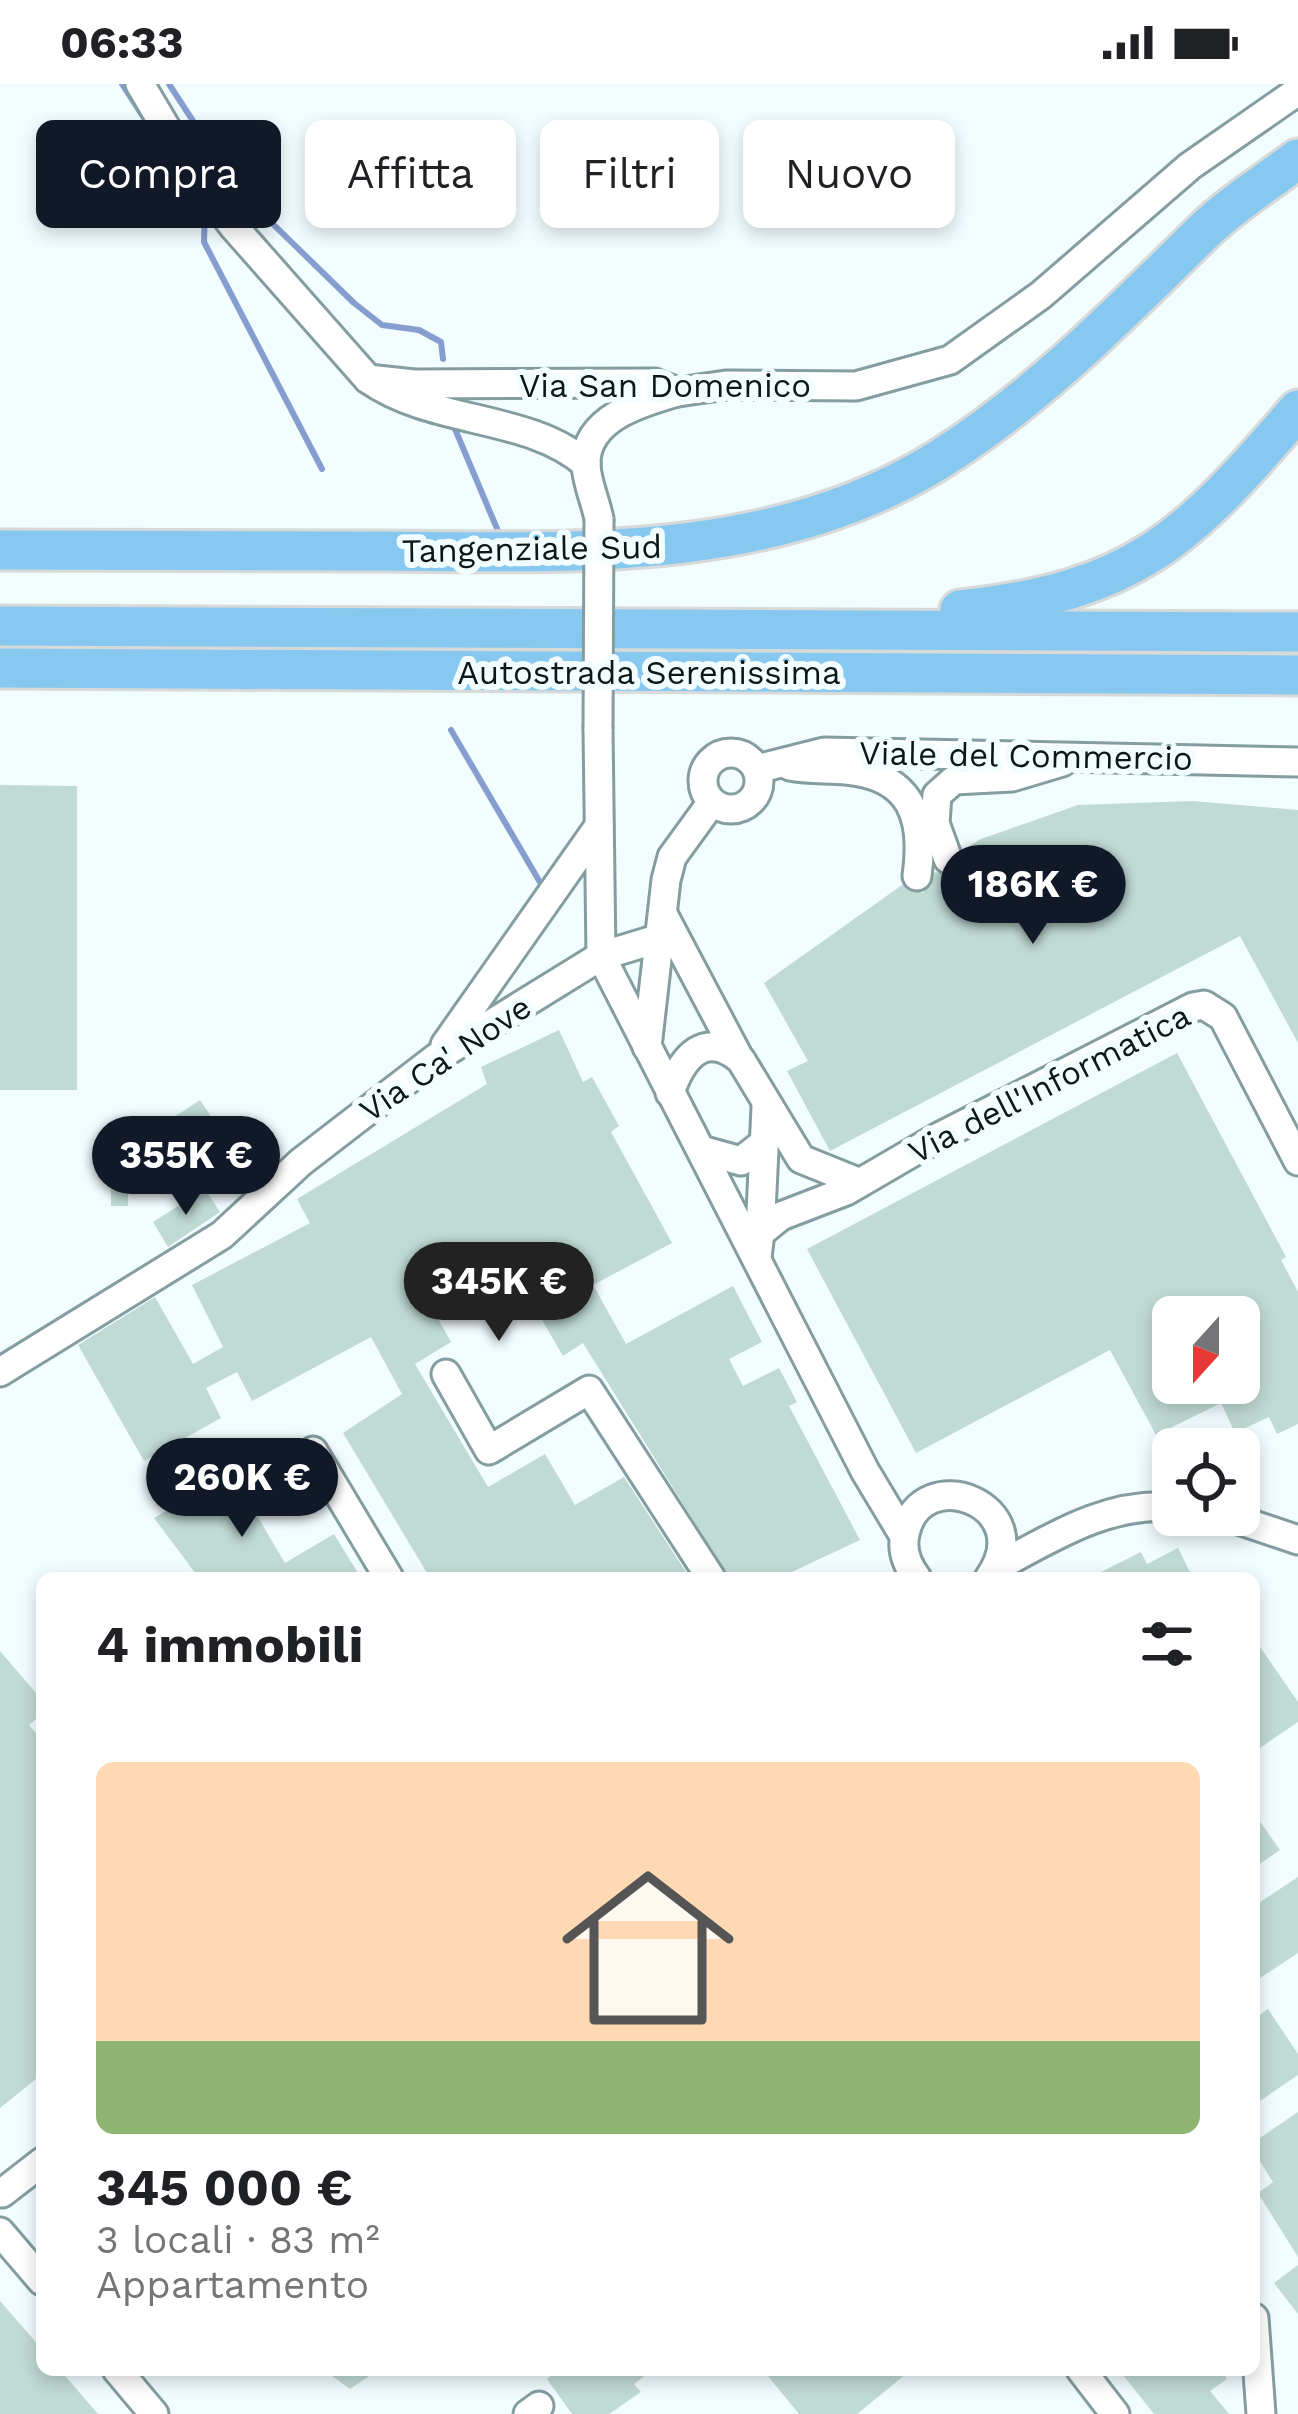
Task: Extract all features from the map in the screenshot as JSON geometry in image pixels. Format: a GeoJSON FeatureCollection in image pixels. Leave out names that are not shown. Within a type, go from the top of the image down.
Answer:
{"type":"FeatureCollection","features":[{"type":"Feature","properties":{"kind":"highway","name":"Tangenziale Sud"},"geometry":{"type":"LineString","coordinates":[[0,550],[582,553],[722,538],[786,524],[863,497],[933,463],[1002,418],[1147,291],[1206,228],[1298,159]]}},
{"type":"Feature","properties":{"kind":"highway","name":"Tangenziale Sud"},"geometry":{"type":"LineString","coordinates":[[0,573],[645,573],[769,553],[899,508],[994,452],[1068,394],[1245,226],[1298,189]]}},
{"type":"Feature","properties":{"kind":"highway"},"geometry":{"type":"LineString","coordinates":[[775,630],[997,606],[1096,584],[1164,548],[1232,487],[1298,410]]}},
{"type":"Feature","properties":{"kind":"highway","name":"Autostrada Serenissima"},"geometry":{"type":"LineString","coordinates":[[0,626],[1298,632]]}},
{"type":"Feature","properties":{"kind":"highway","name":"Autostrada Serenissima"},"geometry":{"type":"LineString","coordinates":[[0,668],[1298,675]]}},
{"type":"Feature","properties":{"kind":"highway"},"geometry":{"type":"LineString","coordinates":[[1258,675],[1298,686]]}},
{"type":"Feature","properties":{"kind":"street"},"geometry":{"type":"LineString","coordinates":[[140,84],[233,226],[368,380],[394,398],[426,410],[549,441],[586,464]]}},
{"type":"Feature","properties":{"kind":"street","name":"Via San Domenico"},"geometry":{"type":"LineString","coordinates":[[368,380],[656,383],[678,392],[726,385],[856,386],[950,360],[1041,296],[1190,166],[1298,91]]}},
{"type":"Feature","properties":{"kind":"street"},"geometry":{"type":"LineString","coordinates":[[678,392],[617,414],[600,428],[586,464],[599,519],[596,904],[601,956],[670,1094],[759,1245],[906,1563]]}},
{"type":"Feature","properties":{"kind":"street","name":"Viale del Commercio"},"geometry":{"type":"LineString","coordinates":[[765,765],[824,752],[1298,762]]}},
{"type":"Feature","properties":{"kind":"street"},"geometry":{"type":"LineString","coordinates":[[712,802],[703,780],[712,760],[737,753],[765,765],[848,770],[890,782],[914,806],[922,836],[917,876]]}},
{"type":"Feature","properties":{"kind":"street"},"geometry":{"type":"LineString","coordinates":[[948,859],[937,795],[954,779],[1012,777],[1083,755]]}},
{"type":"Feature","properties":{"kind":"street"},"geometry":{"type":"LineString","coordinates":[[712,802],[734,809],[752,800],[765,765]]}},
{"type":"Feature","properties":{"kind":"street"},"geometry":{"type":"LineString","coordinates":[[646,1049],[660,906],[672,857],[712,802]]}},
{"type":"Feature","properties":{"kind":"street"},"geometry":{"type":"LineString","coordinates":[[436,1058],[599,825]]}},
{"type":"Feature","properties":{"kind":"street"},"geometry":{"type":"LineString","coordinates":[[544,904],[570,896],[596,904]]}},
{"type":"Feature","properties":{"kind":"street"},"geometry":{"type":"LineString","coordinates":[[660,906],[672,940],[766,1107],[801,1159],[858,1182]]}},
{"type":"Feature","properties":{"kind":"street","name":"Via Ca' Nove"},"geometry":{"type":"LineString","coordinates":[[0,1372],[223,1235],[301,1162],[436,1058],[601,956],[657,939]]}},
{"type":"Feature","properties":{"kind":"street","name":"Via dell'Informatica"},"geometry":{"type":"LineString","coordinates":[[759,1245],[781,1216],[858,1182],[1204,1005],[1222,1017],[1298,1161]]}},
{"type":"Feature","properties":{"kind":"street"},"geometry":{"type":"LineString","coordinates":[[670,1094],[691,1052],[707,1045],[726,1047],[740,1060]]}},
{"type":"Feature","properties":{"kind":"street"},"geometry":{"type":"LineString","coordinates":[[759,1245],[766,1107]]}},
{"type":"Feature","properties":{"kind":"street"},"geometry":{"type":"LineString","coordinates":[[701,1150],[741,1161],[764,1143]]}},
{"type":"Feature","properties":{"kind":"street"},"geometry":{"type":"LineString","coordinates":[[446,1374],[489,1450],[589,1390],[707,1572]]}},
{"type":"Feature","properties":{"kind":"street"},"geometry":{"type":"LineString","coordinates":[[313,1451],[385,1572]]}},
{"type":"Feature","properties":{"kind":"street"},"geometry":{"type":"LineString","coordinates":[[865,1471],[905,1494],[967,1497],[1019,1526],[1065,1528]]}},
{"type":"Feature","properties":{"kind":"street"},"geometry":{"type":"LineString","coordinates":[[906,1563],[915,1512],[938,1497]]}},
{"type":"Feature","properties":{"kind":"street"},"geometry":{"type":"LineString","coordinates":[[993,1572],[1065,1528],[1152,1508]]}},
{"type":"Feature","properties":{"kind":"street"},"geometry":{"type":"LineString","coordinates":[[992,1514],[1002,1539],[993,1572]]}},
{"type":"Feature","properties":{"kind":"street"},"geometry":{"type":"LineString","coordinates":[[1260,1527],[1298,1540]]}},
{"type":"Feature","properties":{"kind":"street"},"geometry":{"type":"LineString","coordinates":[[0,2200],[36,2167]]}},
{"type":"Feature","properties":{"kind":"street"},"geometry":{"type":"LineString","coordinates":[[0,2231],[36,2274]]}},
{"type":"Feature","properties":{"kind":"street"},"geometry":{"type":"LineString","coordinates":[[122,2376],[154,2414]]}},
{"type":"Feature","properties":{"kind":"street"},"geometry":{"type":"LineString","coordinates":[[1086,2376],[1115,2414]]}},
{"type":"Feature","properties":{"kind":"street"},"geometry":{"type":"LineString","coordinates":[[1258,2376],[1261,2414]]}},
{"type":"Feature","properties":{"kind":"building"},"geometry":{"type":"Polygon","coordinates":[[[0,785],[77,786],[77,1090],[0,1090],[0,785]]]}},
{"type":"Feature","properties":{"kind":"building"},"geometry":{"type":"Polygon","coordinates":[[[1192,801],[1298,810],[1298,1043],[1240,936],[830,1151],[787,1071],[808,1061],[764,983],[902,885],[923,893],[935,872],[955,875],[965,863],[964,849],[981,839],[1078,805],[1192,801]]]}},
{"type":"Feature","properties":{"kind":"building"},"geometry":{"type":"Polygon","coordinates":[[[559,1030],[583,1082],[592,1077],[619,1126],[611,1132],[672,1243],[593,1285],[626,1344],[733,1286],[762,1342],[729,1359],[743,1386],[779,1368],[797,1402],[789,1406],[860,1540],[792,1572],[725,1572],[583,1343],[563,1356],[512,1268],[436,1315],[451,1342],[415,1364],[488,1487],[545,1454],[575,1505],[624,1477],[686,1572],[426,1572],[343,1433],[402,1394],[371,1337],[252,1401],[237,1372],[206,1388],[221,1418],[144,1461],[78,1345],[155,1297],[193,1364],[223,1347],[192,1285],[310,1223],[297,1199],[487,1084],[481,1067],[559,1030]]]}},
{"type":"Feature","properties":{"kind":"building"},"geometry":{"type":"Polygon","coordinates":[[[1177,1053],[1286,1257],[1281,1260],[1298,1292],[1298,1424],[1277,1434],[1269,1417],[1246,1428],[1233,1428],[1221,1404],[1260,1404],[1260,1296],[1152,1296],[1152,1404],[1219,1404],[1170,1428],[1152,1428],[1110,1350],[916,1453],[807,1249],[1177,1053]]]}},
{"type":"Feature","properties":{"kind":"building"},"geometry":{"type":"Polygon","coordinates":[[[200,1100],[226,1139],[168,1178],[141,1139],[200,1100]]]}},
{"type":"Feature","properties":{"kind":"building"},"geometry":{"type":"Polygon","coordinates":[[[111,1163],[128,1163],[128,1206],[111,1206],[111,1163]]]}},
{"type":"Feature","properties":{"kind":"building"},"geometry":{"type":"Polygon","coordinates":[[[205,1189],[220,1212],[168,1247],[153,1222],[205,1189]]]}},
{"type":"Feature","properties":{"kind":"building"},"geometry":{"type":"Polygon","coordinates":[[[231,1472],[285,1563],[334,1534],[357,1572],[194,1572],[154,1518],[231,1472]]]}},
{"type":"Feature","properties":{"kind":"building"},"geometry":{"type":"Polygon","coordinates":[[[1178,1548],[1190,1572],[1101,1572],[1141,1552],[1147,1564],[1178,1548]]]}},
{"type":"Feature","properties":{"kind":"building"},"geometry":{"type":"Polygon","coordinates":[[[1260,1647],[1298,1702],[1298,1722],[1260,1748],[1260,1647]]]}},
{"type":"Feature","properties":{"kind":"building"},"geometry":{"type":"Polygon","coordinates":[[[0,1651],[36,1693],[36,1719],[29,1725],[36,1733],[36,2079],[0,2108],[0,1651]]]}},
{"type":"Feature","properties":{"kind":"building"},"geometry":{"type":"Polygon","coordinates":[[[1260,1822],[1280,1850],[1260,1864],[1260,1822]]]}},
{"type":"Feature","properties":{"kind":"building"},"geometry":{"type":"Polygon","coordinates":[[[1298,1877],[1298,1953],[1260,1978],[1260,1902],[1298,1877]]]}},
{"type":"Feature","properties":{"kind":"building"},"geometry":{"type":"Polygon","coordinates":[[[1268,2009],[1298,2054],[1298,2075],[1260,2101],[1260,2015],[1268,2009]]]}},
{"type":"Feature","properties":{"kind":"building"},"geometry":{"type":"Polygon","coordinates":[[[1298,2112],[1298,2257],[1260,2196],[1273,2182],[1260,2161],[1260,2138],[1298,2112]]]}},
{"type":"Feature","properties":{"kind":"building"},"geometry":{"type":"Polygon","coordinates":[[[1298,2265],[1298,2314],[1274,2283],[1298,2265]]]}},
{"type":"Feature","properties":{"kind":"building"},"geometry":{"type":"Polygon","coordinates":[[[0,2301],[36,2342],[36,2376],[65,2376],[98,2414],[0,2414],[0,2301]]]}},
{"type":"Feature","properties":{"kind":"building"},"geometry":{"type":"Polygon","coordinates":[[[332,2376],[369,2376],[350,2389],[332,2376]]]}},
{"type":"Feature","properties":{"kind":"building"},"geometry":{"type":"Polygon","coordinates":[[[644,2376],[634,2384],[641,2392],[609,2414],[572,2414],[547,2379],[644,2376]]]}},
{"type":"Feature","properties":{"kind":"building"},"geometry":{"type":"Polygon","coordinates":[[[768,2376],[904,2376],[857,2414],[799,2414],[768,2376]]]}},
{"type":"Feature","properties":{"kind":"building"},"geometry":{"type":"Polygon","coordinates":[[[1124,2376],[1227,2379],[1210,2391],[1229,2414],[1154,2414],[1124,2376]]]}},
{"type":"Feature","properties":{"kind":"waterway"},"geometry":{"type":"LineString","coordinates":[[122,84],[145,120]]}},
{"type":"Feature","properties":{"kind":"waterway"},"geometry":{"type":"LineString","coordinates":[[169,84],[238,190],[354,303],[382,325],[419,330],[441,342],[443,359]]}},
{"type":"Feature","properties":{"kind":"waterway"},"geometry":{"type":"LineString","coordinates":[[204,228],[204,242],[322,469]]}},
{"type":"Feature","properties":{"kind":"waterway"},"geometry":{"type":"LineString","coordinates":[[455,429],[498,531]]}},
{"type":"Feature","properties":{"kind":"waterway"},"geometry":{"type":"LineString","coordinates":[[451,730],[541,884]]}}]}
